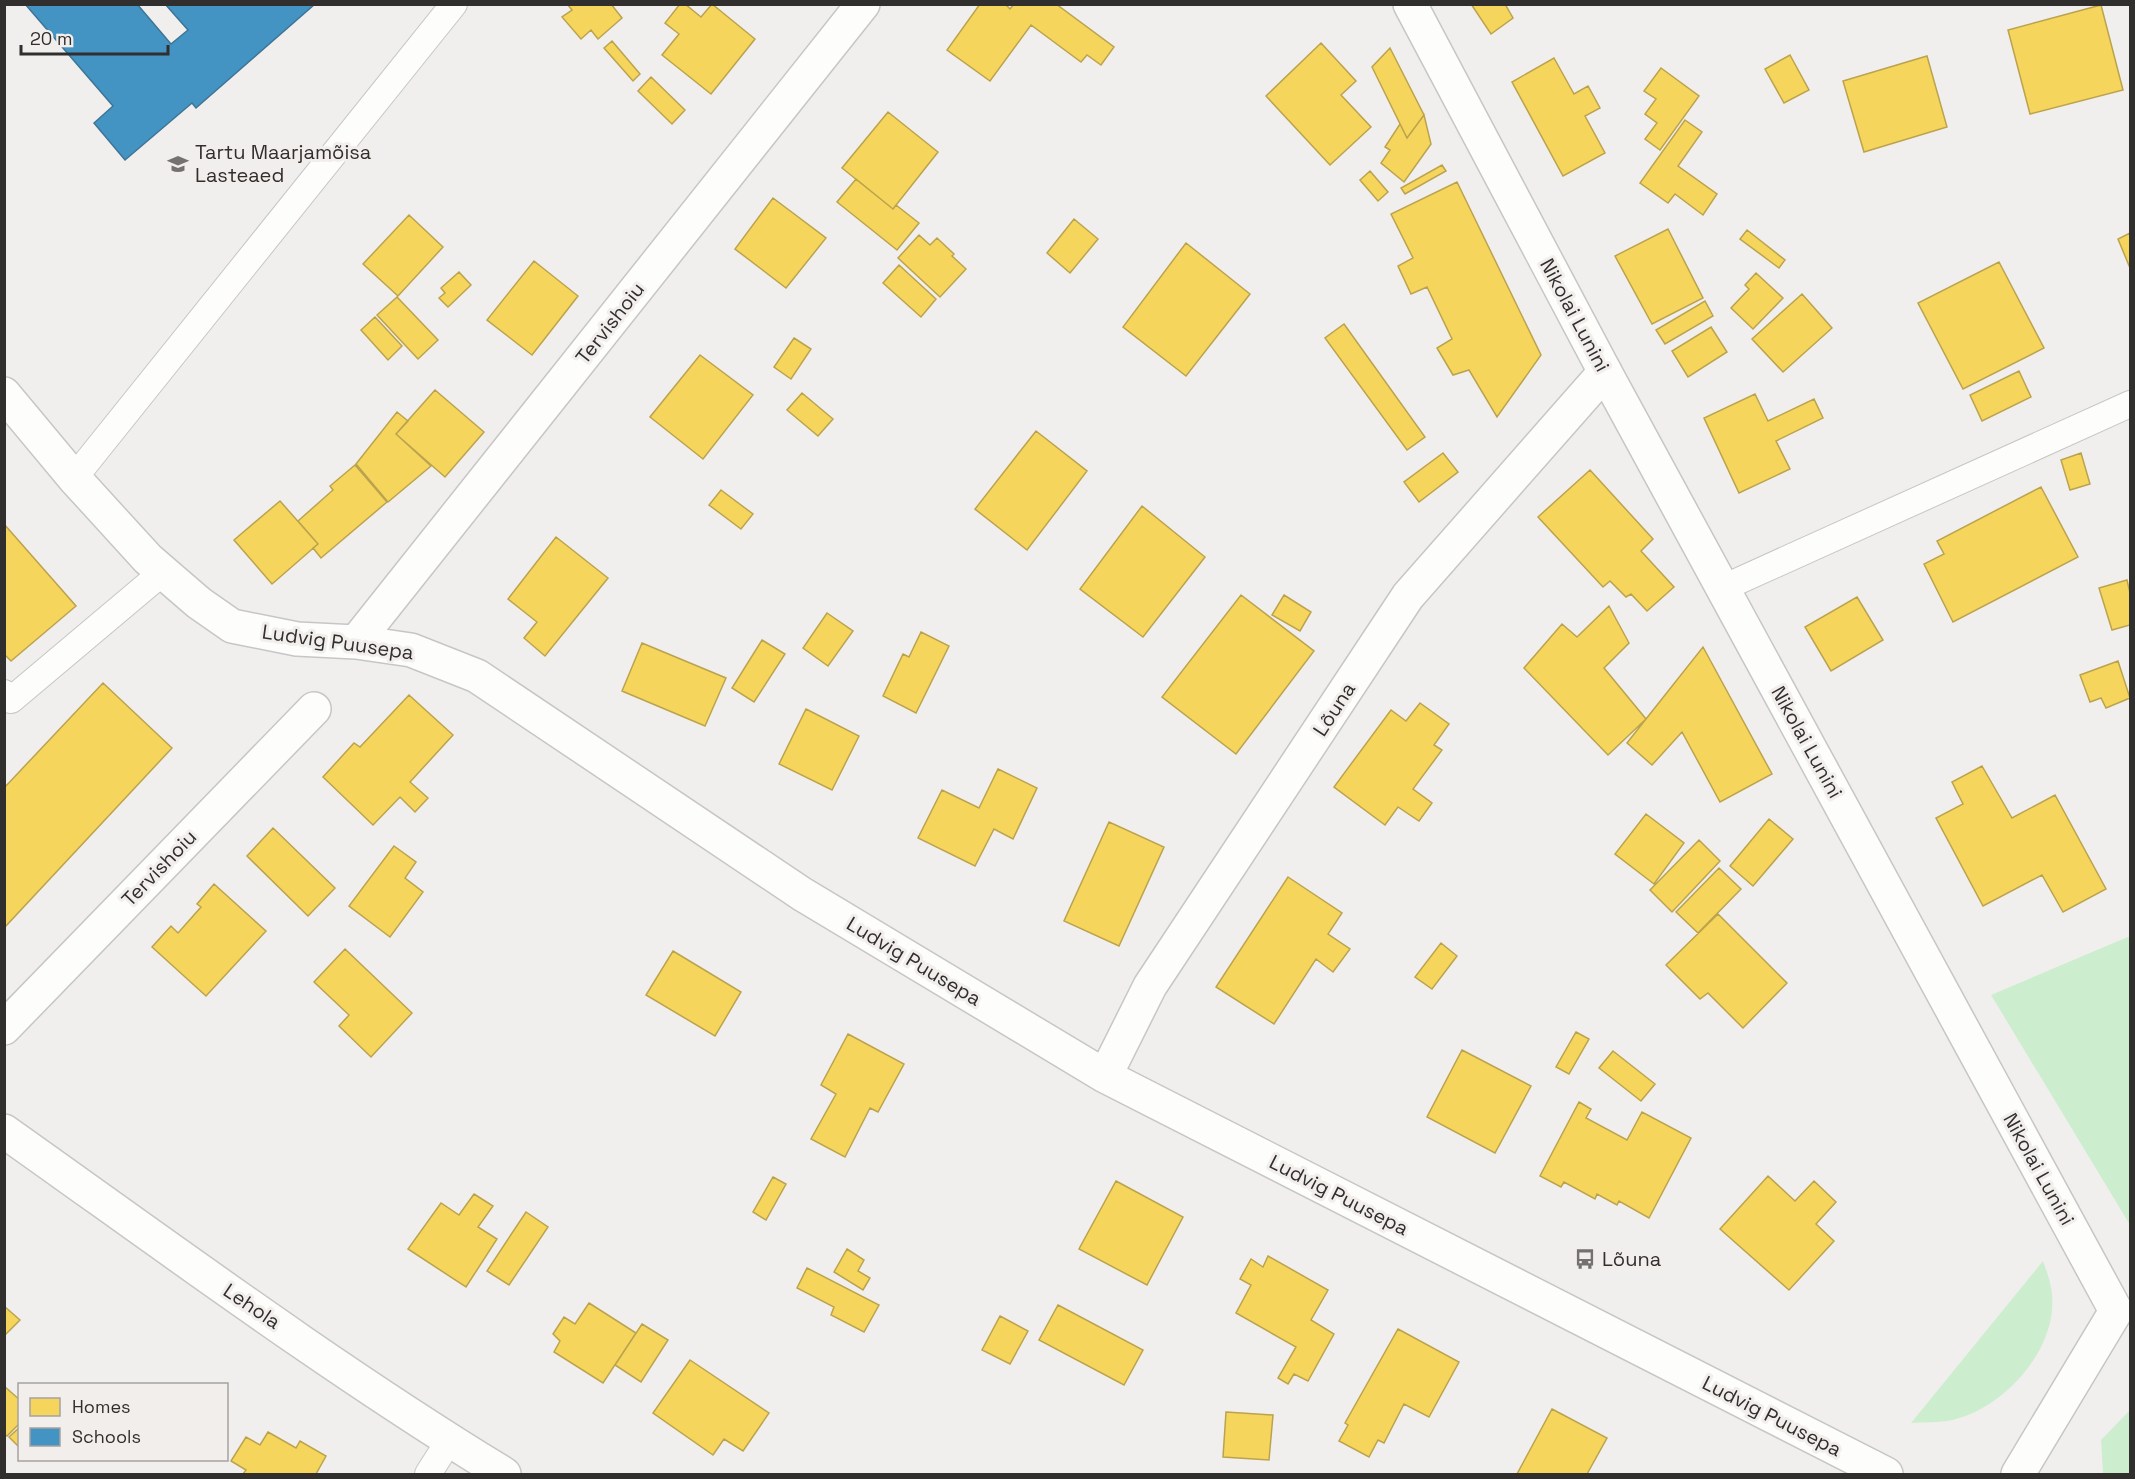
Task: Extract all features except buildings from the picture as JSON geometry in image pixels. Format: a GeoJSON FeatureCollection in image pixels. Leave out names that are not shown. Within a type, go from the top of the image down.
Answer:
{"type":"FeatureCollection","features":[{"type":"Feature","properties":{"kind":"street","name":"Tervishoiu"},"geometry":{"type":"LineString","coordinates":[[356,642],[863,4]]}},
{"type":"Feature","properties":{"kind":"street","name":"Nikolai Lunini"},"geometry":{"type":"LineString","coordinates":[[1410,4],[1605,372],[2123,1315],[2018,1474]]}},
{"type":"Feature","properties":{"kind":"street","name":"Lõuna"},"geometry":{"type":"LineString","coordinates":[[1105,1076],[1150,986],[1408,596],[1605,372]]}},
{"type":"Feature","properties":{"kind":"street","name":"Ludvig Puusepa"},"geometry":{"type":"LineString","coordinates":[[4,394],[74,478],[163,572],[199,603],[232,626],[297,639],[356,642],[411,650],[477,676],[802,894],[1105,1076],[1878,1472]]}},
{"type":"Feature","properties":{"kind":"street","name":"Tervishoiu"},"geometry":{"type":"LineString","coordinates":[[4,1028],[314,709]]}},
{"type":"Feature","properties":{"kind":"street","name":"Lehola"},"geometry":{"type":"LineString","coordinates":[[4,1131],[449,1441],[504,1474]]}},
{"type":"Feature","properties":{"kind":"lane"},"geometry":{"type":"LineString","coordinates":[[74,478],[454,4]]}},
{"type":"Feature","properties":{"kind":"lane"},"geometry":{"type":"LineString","coordinates":[[1723,588],[2130,404]]}},
{"type":"Feature","properties":{"kind":"lane"},"geometry":{"type":"LineString","coordinates":[[4,693],[11,700],[163,572]]}},
{"type":"Feature","properties":{"kind":"lane"},"geometry":{"type":"LineString","coordinates":[[428,1474],[449,1441]]}},
{"type":"Feature","properties":{"kind":"green space"},"geometry":{"type":"Polygon","coordinates":[[[2130,936],[2130,1225],[1991,995],[2130,936]]]}},
{"type":"Feature","properties":{"kind":"green space"},"geometry":{"type":"Polygon","coordinates":[[[2043,1261],[2049,1279],[2052,1310],[2041,1346],[2031,1364],[2018,1380],[2003,1394],[1970,1414],[1947,1421],[1911,1423],[2043,1261]]]}},
{"type":"Feature","properties":{"kind":"green space"},"geometry":{"type":"Polygon","coordinates":[[[2130,1410],[2130,1474],[2103,1474],[2101,1440],[2130,1410]]]}},
{"type":"Feature","properties":{"kind":"place","name":"Tartu Maarjamõisa Lasteaed"},"geometry":{"type":"Point","coordinates":[178,164]}},
{"type":"Feature","properties":{"kind":"place","name":"Lõuna"},"geometry":{"type":"Point","coordinates":[1585,1259]}}]}
